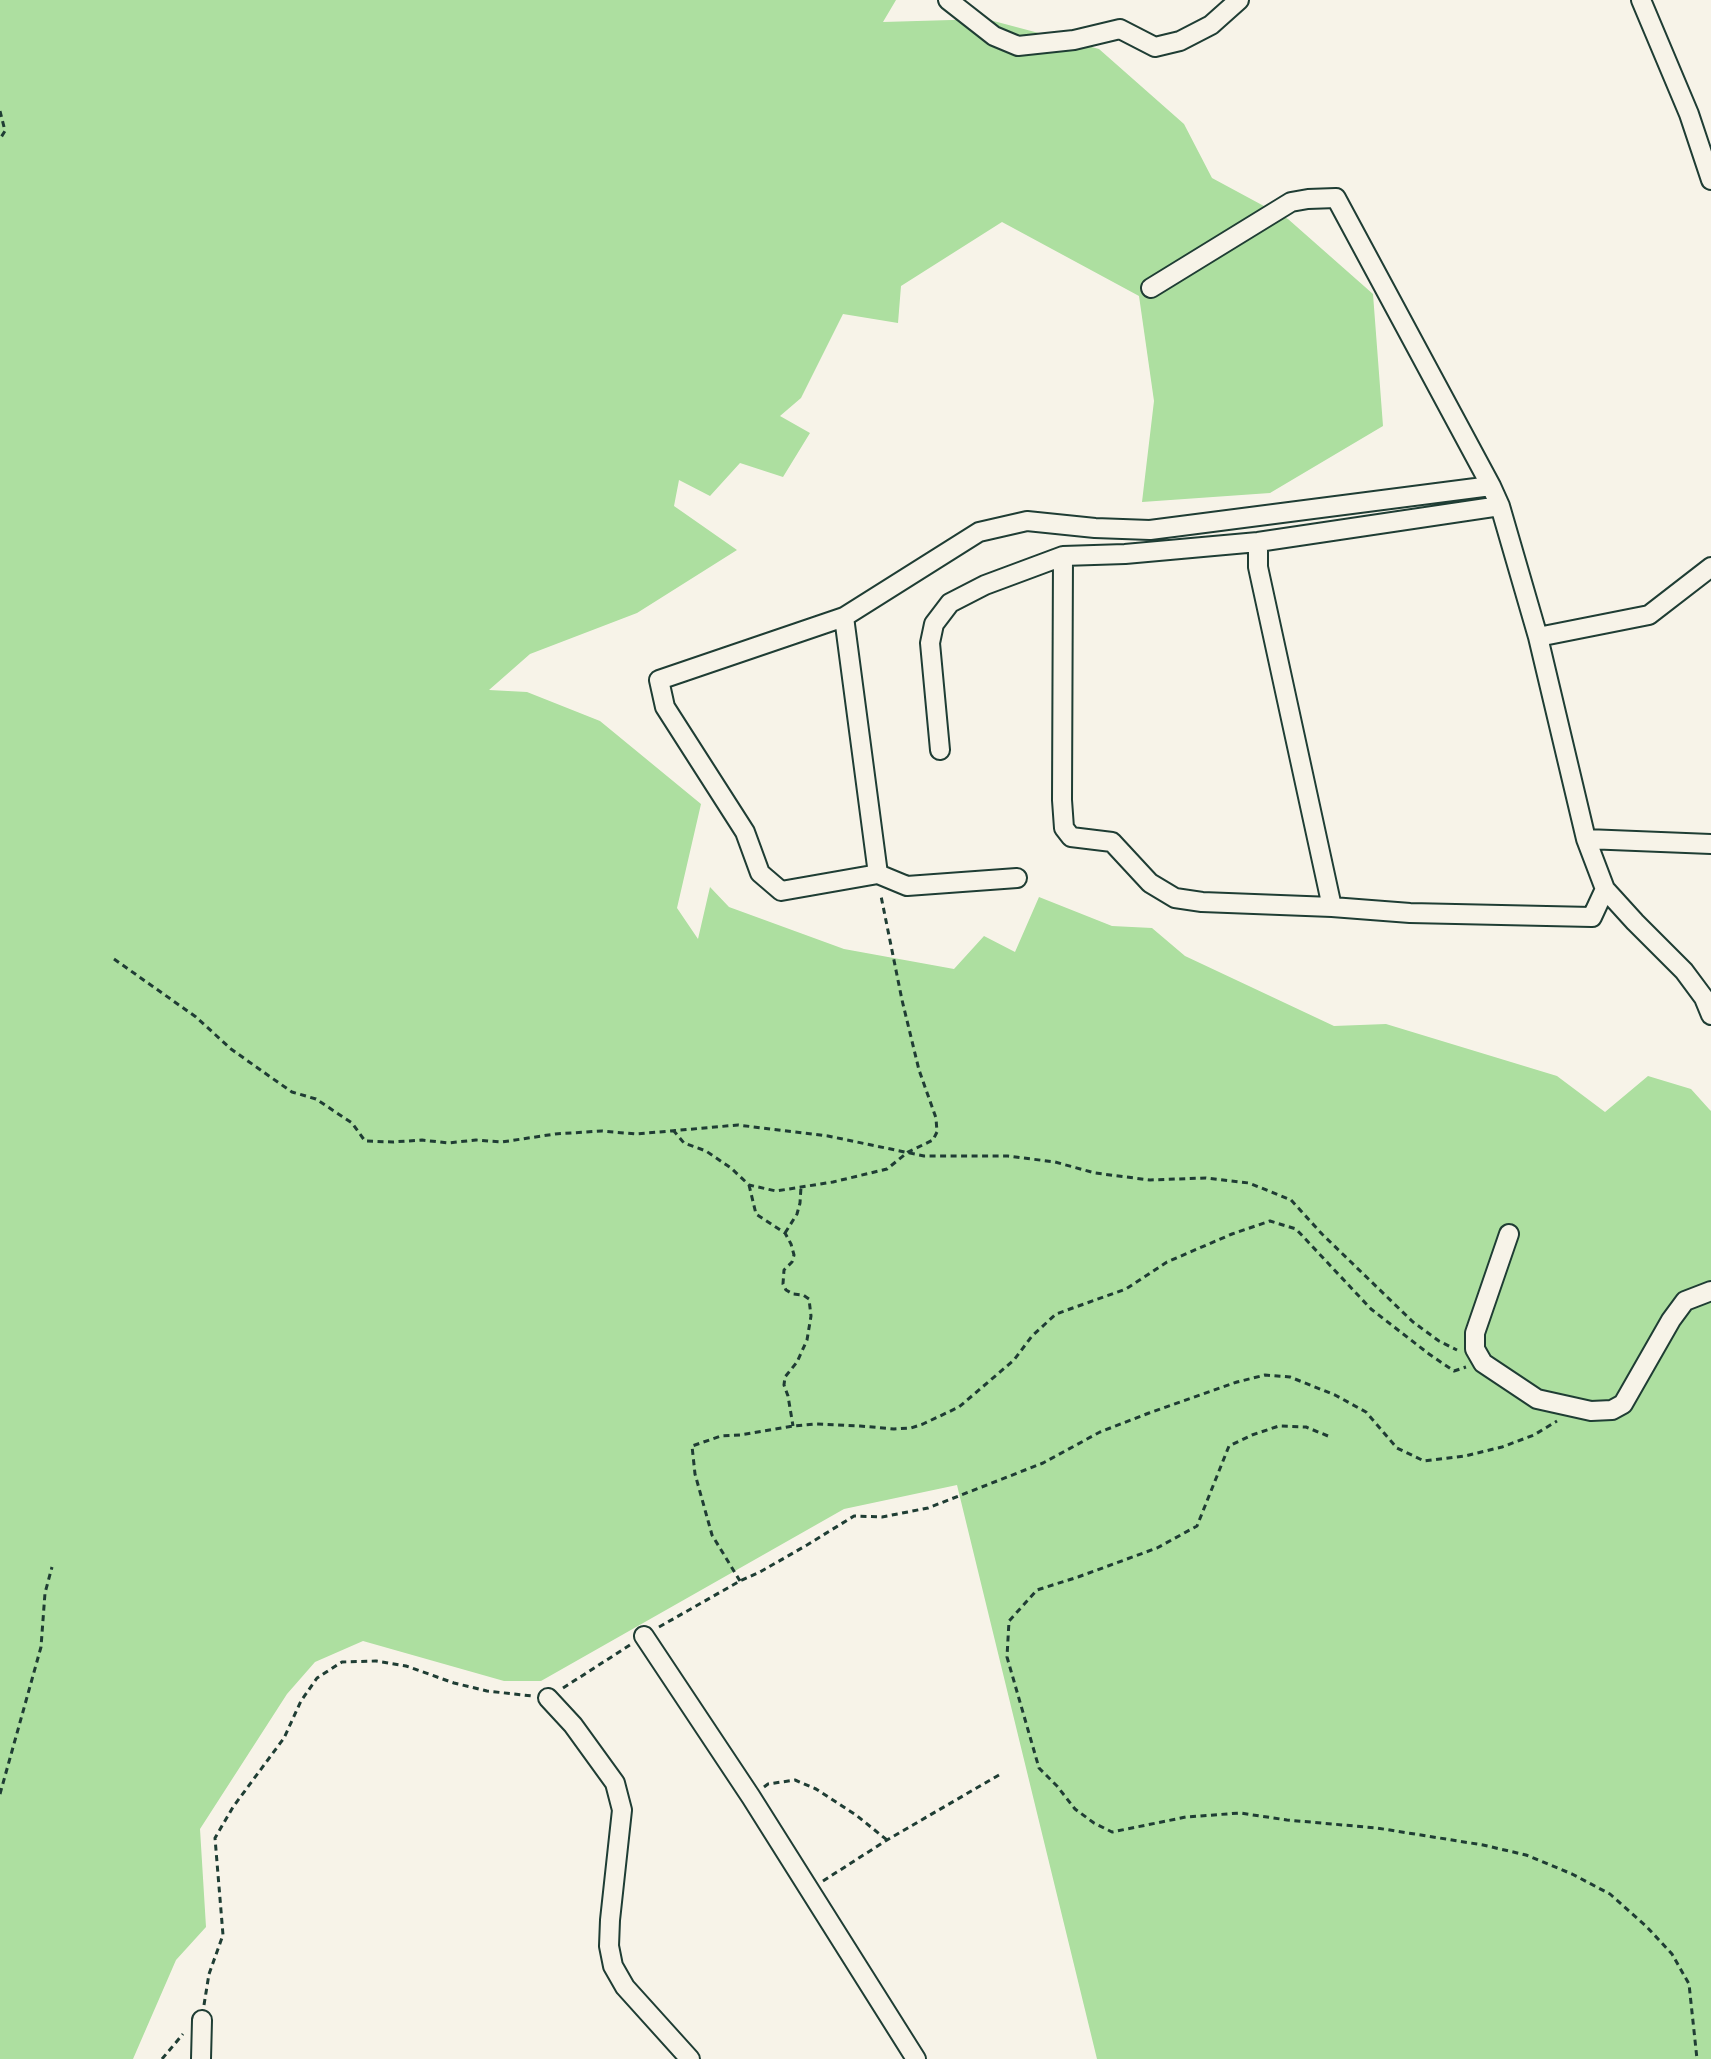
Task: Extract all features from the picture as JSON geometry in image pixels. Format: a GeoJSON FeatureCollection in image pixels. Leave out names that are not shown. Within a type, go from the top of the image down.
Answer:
{"type":"FeatureCollection","features":[{"type":"Feature","properties":{"kind":"street"},"geometry":{"type":"LineString","coordinates":[[948,0],[994,36],[1018,46],[1074,40],[1120,29],[1155,47],[1180,41],[1211,25],[1239,0]]}},
{"type":"Feature","properties":{"kind":"street"},"geometry":{"type":"LineString","coordinates":[[1641,0],[1689,114],[1711,180]]}},
{"type":"Feature","properties":{"kind":"street"},"geometry":{"type":"LineString","coordinates":[[1151,288],[1291,202],[1336,198],[1500,506],[1538,637],[1586,839],[1605,889],[1684,971],[1704,998],[1711,1015]]}},
{"type":"Feature","properties":{"kind":"street"},"geometry":{"type":"LineString","coordinates":[[1017,878],[907,886],[878,874],[781,891],[759,873],[745,832],[665,707],[659,680],[844,617],[979,532],[1027,521],[1095,528],[1150,530],[1491,486]]}},
{"type":"Feature","properties":{"kind":"street"},"geometry":{"type":"LineString","coordinates":[[940,750],[930,643],[934,624],[950,603],[985,585],[1063,556],[1125,554],[1258,542],[1500,506]]}},
{"type":"Feature","properties":{"kind":"street"},"geometry":{"type":"LineString","coordinates":[[1258,542],[1258,567],[1332,907]]}},
{"type":"Feature","properties":{"kind":"street"},"geometry":{"type":"LineString","coordinates":[[1063,556],[1062,800],[1064,828],[1071,837],[1112,842],[1150,883],[1175,898],[1202,902],[1332,907],[1410,913],[1592,917],[1605,889]]}},
{"type":"Feature","properties":{"kind":"street"},"geometry":{"type":"LineString","coordinates":[[1538,637],[1649,615],[1711,567]]}},
{"type":"Feature","properties":{"kind":"street"},"geometry":{"type":"LineString","coordinates":[[844,617],[878,874]]}},
{"type":"Feature","properties":{"kind":"street"},"geometry":{"type":"LineString","coordinates":[[1586,839],[1711,844]]}},
{"type":"Feature","properties":{"kind":"street"},"geometry":{"type":"LineString","coordinates":[[1509,1234],[1474,1333],[1475,1349],[1483,1363],[1537,1399],[1591,1411],[1612,1410],[1623,1404],[1671,1320],[1685,1301],[1711,1291]]}},
{"type":"Feature","properties":{"kind":"street"},"geometry":{"type":"LineString","coordinates":[[644,1635],[751,1797],[916,2059]]}},
{"type":"Feature","properties":{"kind":"street"},"geometry":{"type":"LineString","coordinates":[[548,1698],[573,1725],[615,1783],[622,1810],[610,1920],[609,1946],[613,1966],[625,1987],[690,2059]]}},
{"type":"Feature","properties":{"kind":"street"},"geometry":{"type":"LineString","coordinates":[[201,2059],[202,2020]]}},
{"type":"Feature","properties":{"kind":"path"},"geometry":{"type":"LineString","coordinates":[[0,111],[5,131],[0,139]]}},
{"type":"Feature","properties":{"kind":"path"},"geometry":{"type":"LineString","coordinates":[[673,1130],[684,1143],[706,1150],[731,1168],[749,1185],[776,1191],[833,1182],[887,1169],[908,1152],[933,1140],[938,1131],[936,1118],[919,1070],[878,874]]}},
{"type":"Feature","properties":{"kind":"path"},"geometry":{"type":"LineString","coordinates":[[114,959],[196,1017],[231,1049],[268,1076],[292,1092],[316,1099],[352,1123],[365,1141],[422,1140],[448,1143],[476,1140],[502,1142],[555,1134],[602,1131],[636,1134],[738,1125],[828,1136],[924,1156],[1008,1156],[1055,1162],[1095,1173],[1150,1180],[1206,1178],[1249,1183],[1291,1200],[1330,1242],[1413,1322],[1439,1341],[1483,1363]]}},
{"type":"Feature","properties":{"kind":"path"},"geometry":{"type":"LineString","coordinates":[[749,1185],[756,1214],[786,1233],[794,1255],[792,1262],[784,1270],[783,1284],[786,1290],[809,1299],[811,1308],[807,1340],[797,1362],[785,1377],[783,1386],[788,1396],[793,1426]]}},
{"type":"Feature","properties":{"kind":"path"},"geometry":{"type":"LineString","coordinates":[[786,1233],[797,1214],[801,1187]]}},
{"type":"Feature","properties":{"kind":"path"},"geometry":{"type":"LineString","coordinates":[[740,1581],[712,1536],[695,1474],[692,1446],[721,1436],[793,1426],[816,1424],[894,1429],[911,1428],[923,1424],[959,1407],[1014,1360],[1032,1336],[1056,1314],[1126,1289],[1167,1262],[1232,1234],[1270,1221],[1296,1229],[1371,1309],[1454,1371],[1483,1363]]}},
{"type":"Feature","properties":{"kind":"path"},"geometry":{"type":"LineString","coordinates":[[162,2059],[186,2030],[202,2020],[209,1974],[223,1935],[215,1838],[233,1807],[284,1737],[301,1701],[317,1678],[342,1662],[376,1661],[406,1666],[454,1683],[487,1691],[548,1698],[644,1635],[760,1572],[854,1516],[882,1517],[928,1508],[1043,1463],[1100,1432],[1237,1382],[1265,1375],[1290,1377],[1335,1395],[1366,1412],[1397,1448],[1424,1461],[1465,1456],[1502,1447],[1534,1435],[1554,1423],[1570,1406]]}},
{"type":"Feature","properties":{"kind":"path"},"geometry":{"type":"LineString","coordinates":[[1328,1436],[1306,1427],[1279,1426],[1229,1446],[1197,1526],[1157,1548],[1036,1590],[1009,1622],[1007,1657],[1039,1768],[1075,1809],[1094,1823],[1112,1832],[1186,1817],[1240,1813],[1287,1820],[1377,1828],[1483,1845],[1526,1855],[1572,1874],[1610,1894],[1646,1926],[1672,1954],[1689,1984],[1697,2059]]}},
{"type":"Feature","properties":{"kind":"path"},"geometry":{"type":"LineString","coordinates":[[0,1794],[41,1647],[45,1593],[52,1567]]}},
{"type":"Feature","properties":{"kind":"path"},"geometry":{"type":"LineString","coordinates":[[809,1890],[887,1840],[999,1775]]}},
{"type":"Feature","properties":{"kind":"path"},"geometry":{"type":"LineString","coordinates":[[751,1797],[768,1784],[795,1780],[826,1795],[887,1840]]}},
{"type":"Feature","properties":{"kind":"green space"},"geometry":{"type":"Polygon","coordinates":[[[0,0],[896,0],[883,22],[986,19],[1099,49],[1184,124],[1212,178],[1288,219],[1373,294],[1383,426],[1270,493],[1142,502],[1154,401],[1139,296],[1002,222],[901,286],[898,323],[843,314],[801,398],[780,416],[810,433],[783,477],[740,463],[710,496],[679,480],[674,506],[737,550],[637,613],[530,654],[489,690],[527,692],[600,721],[701,804],[677,908],[698,939],[710,887],[729,907],[844,949],[954,969],[984,936],[1015,952],[1039,897],[1112,926],[1152,928],[1185,956],[1334,1026],[1386,1024],[1557,1076],[1605,1112],[1648,1076],[1691,1089],[1711,1111],[1711,2059],[1097,2059],[957,1485],[844,1509],[541,1681],[504,1681],[363,1641],[315,1662],[287,1694],[200,1829],[206,1927],[176,1960],[133,2059],[0,2059],[0,0]]]}}]}
